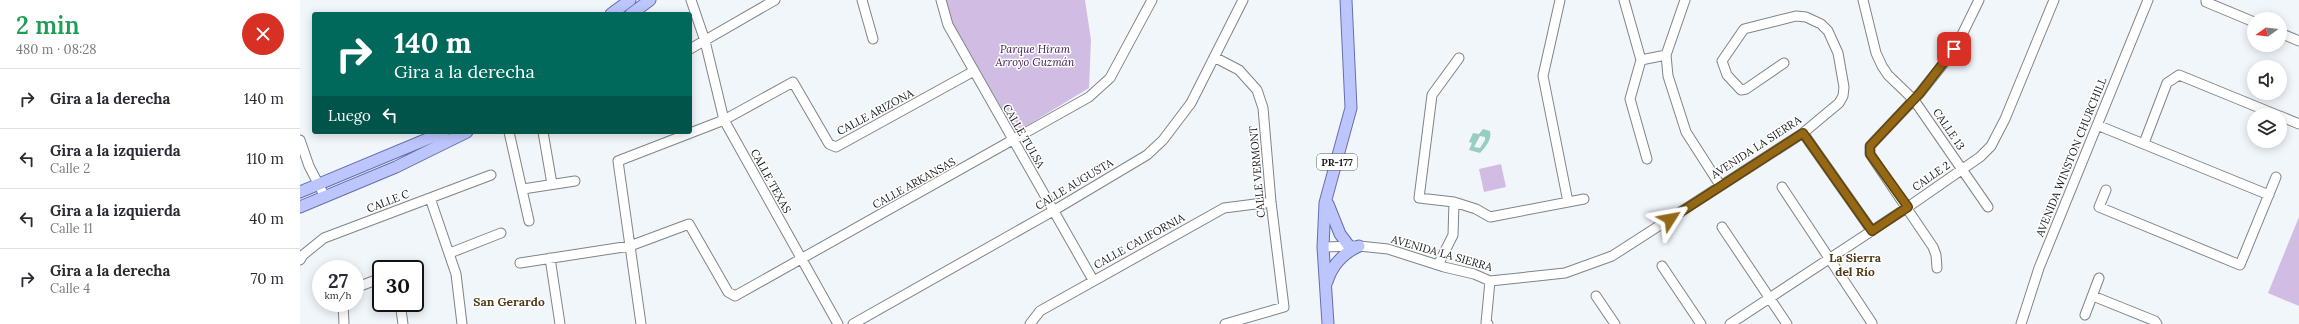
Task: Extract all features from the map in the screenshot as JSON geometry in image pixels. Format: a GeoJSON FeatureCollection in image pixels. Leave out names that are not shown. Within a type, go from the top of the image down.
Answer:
{"type":"FeatureCollection","features":[{"type":"Feature","properties":{"kind":"main road"},"geometry":{"type":"LineString","coordinates":[[614,12],[630,0]]}},
{"type":"Feature","properties":{"kind":"main road"},"geometry":{"type":"LineString","coordinates":[[634,12],[650,0]]}},
{"type":"Feature","properties":{"kind":"main road","name":"PR-177"},"geometry":{"type":"LineString","coordinates":[[1328,324],[1323,247],[1327,197],[1351,108],[1346,0]]}},
{"type":"Feature","properties":{"kind":"main road"},"geometry":{"type":"LineString","coordinates":[[300,192],[439,134]]}},
{"type":"Feature","properties":{"kind":"main road"},"geometry":{"type":"LineString","coordinates":[[300,207],[324,195],[396,167],[463,134]]}},
{"type":"Feature","properties":{"kind":"main road"},"geometry":{"type":"LineString","coordinates":[[1326,286],[1329,274],[1336,264],[1354,246],[1340,234],[1332,218],[1327,197]]}},
{"type":"Feature","properties":{"kind":"street","name":"CALLE TEXAS"},"geometry":{"type":"LineString","coordinates":[[691,0],[705,41],[724,120],[838,324]]}},
{"type":"Feature","properties":{"kind":"street"},"geometry":{"type":"LineString","coordinates":[[692,48],[776,0]]}},
{"type":"Feature","properties":{"kind":"street"},"geometry":{"type":"LineString","coordinates":[[862,0],[873,38]]}},
{"type":"Feature","properties":{"kind":"street","name":"CALLE TULSA"},"geometry":{"type":"LineString","coordinates":[[941,0],[948,25],[1093,280]]}},
{"type":"Feature","properties":{"kind":"street","name":"CALLE ARKANSAS"},"geometry":{"type":"LineString","coordinates":[[630,246],[689,224],[728,292],[735,296],[1090,98],[1110,78],[1152,0]]}},
{"type":"Feature","properties":{"kind":"street","name":"CALLE AUGUSTA"},"geometry":{"type":"LineString","coordinates":[[854,324],[1053,211],[1147,155],[1163,140],[1191,103],[1243,0]]}},
{"type":"Feature","properties":{"kind":"street"},"geometry":{"type":"LineString","coordinates":[[1560,0],[1543,76],[1568,202]]}},
{"type":"Feature","properties":{"kind":"street"},"geometry":{"type":"LineString","coordinates":[[1624,0],[1641,60],[1630,99],[1647,159]]}},
{"type":"Feature","properties":{"kind":"street"},"geometry":{"type":"LineString","coordinates":[[1685,0],[1666,55],[1668,76],[1686,132],[1720,185]]}},
{"type":"Feature","properties":{"kind":"street","name":"CALLE 13"},"geometry":{"type":"LineString","coordinates":[[1863,0],[1876,53],[1882,66],[1914,100],[1988,207]]}},
{"type":"Feature","properties":{"kind":"street"},"geometry":{"type":"LineString","coordinates":[[1937,268],[1936,255],[1933,247],[1908,207],[1870,154],[1870,146],[1872,141],[1914,100],[1954,49],[1978,0]]}},
{"type":"Feature","properties":{"kind":"street","name":"CALLE 2"},"geometry":{"type":"LineString","coordinates":[[1730,324],[1908,207],[1962,169],[1991,146],[2005,119],[2054,0]]}},
{"type":"Feature","properties":{"kind":"street","name":"AVENIDA WINSTON CHURCHILL"},"geometry":{"type":"LineString","coordinates":[[2021,324],[2039,268],[2148,0]]}},
{"type":"Feature","properties":{"kind":"street"},"geometry":{"type":"LineString","coordinates":[[2206,0],[2206,2],[2247,19]]}},
{"type":"Feature","properties":{"kind":"street","name":"AVENIDA LA SIERRA"},"geometry":{"type":"LineString","coordinates":[[1323,247],[1354,246],[1388,249],[1438,266],[1474,274],[1490,281],[1565,273],[1612,256],[1720,185],[1803,133],[1821,116],[1839,103],[1844,96],[1844,87],[1838,53],[1828,31],[1814,19],[1796,16],[1744,29],[1722,61],[1727,75],[1741,90],[1746,89],[1784,63]]}},
{"type":"Feature","properties":{"kind":"street"},"geometry":{"type":"LineString","coordinates":[[2287,36],[2299,41]]}},
{"type":"Feature","properties":{"kind":"street"},"geometry":{"type":"LineString","coordinates":[[1641,60],[1666,55]]}},
{"type":"Feature","properties":{"kind":"street","name":"CALLE VERMONT"},"geometry":{"type":"LineString","coordinates":[[1214,57],[1239,70],[1257,90],[1263,108],[1271,202],[1284,307],[1227,324]]}},
{"type":"Feature","properties":{"kind":"street"},"geometry":{"type":"LineString","coordinates":[[1459,58],[1432,95],[1419,198],[1454,202],[1476,209],[1490,217],[1584,199]]}},
{"type":"Feature","properties":{"kind":"street","name":"CALLE ARIZONA"},"geometry":{"type":"LineString","coordinates":[[724,120],[793,82],[829,144],[836,147],[974,71]]}},
{"type":"Feature","properties":{"kind":"street"},"geometry":{"type":"LineString","coordinates":[[2144,143],[2167,83],[2179,75],[2260,108]]}},
{"type":"Feature","properties":{"kind":"street"},"geometry":{"type":"LineString","coordinates":[[2287,119],[2299,124]]}},
{"type":"Feature","properties":{"kind":"street"},"geometry":{"type":"LineString","coordinates":[[692,132],[724,120]]}},
{"type":"Feature","properties":{"kind":"street"},"geometry":{"type":"LineString","coordinates":[[2097,125],[2269,195]]}},
{"type":"Feature","properties":{"kind":"street"},"geometry":{"type":"LineString","coordinates":[[1803,133],[1872,231]]}},
{"type":"Feature","properties":{"kind":"street"},"geometry":{"type":"LineString","coordinates":[[509,134],[529,221]]}},
{"type":"Feature","properties":{"kind":"street"},"geometry":{"type":"LineString","coordinates":[[543,134],[552,184]]}},
{"type":"Feature","properties":{"kind":"street"},"geometry":{"type":"LineString","coordinates":[[641,324],[618,161],[688,134]]}},
{"type":"Feature","properties":{"kind":"street"},"geometry":{"type":"LineString","coordinates":[[300,140],[309,166],[320,183],[324,195]]}},
{"type":"Feature","properties":{"kind":"street","name":"CALLE C"},"geometry":{"type":"LineString","coordinates":[[300,260],[324,238],[491,175]]}},
{"type":"Feature","properties":{"kind":"street"},"geometry":{"type":"LineString","coordinates":[[2106,190],[2099,207],[2240,265],[2276,177]]}},
{"type":"Feature","properties":{"kind":"street"},"geometry":{"type":"LineString","coordinates":[[523,189],[575,181]]}},
{"type":"Feature","properties":{"kind":"street"},"geometry":{"type":"LineString","coordinates":[[1782,187],[1872,323]]}},
{"type":"Feature","properties":{"kind":"street"},"geometry":{"type":"LineString","coordinates":[[430,198],[456,274],[462,324]]}},
{"type":"Feature","properties":{"kind":"street","name":"CALLE CALIFORNIA"},"geometry":{"type":"LineString","coordinates":[[1030,324],[1040,311],[1224,208],[1271,202]]}},
{"type":"Feature","properties":{"kind":"street"},"geometry":{"type":"LineString","coordinates":[[1438,266],[1454,236],[1454,202]]}},
{"type":"Feature","properties":{"kind":"street"},"geometry":{"type":"LineString","coordinates":[[1722,226],[1787,324]]}},
{"type":"Feature","properties":{"kind":"street"},"geometry":{"type":"LineString","coordinates":[[450,253],[501,233]]}},
{"type":"Feature","properties":{"kind":"street"},"geometry":{"type":"LineString","coordinates":[[520,262],[630,246]]}},
{"type":"Feature","properties":{"kind":"street"},"geometry":{"type":"LineString","coordinates":[[550,258],[560,324]]}},
{"type":"Feature","properties":{"kind":"street"},"geometry":{"type":"LineString","coordinates":[[1662,266],[1700,324]]}},
{"type":"Feature","properties":{"kind":"street"},"geometry":{"type":"LineString","coordinates":[[2085,315],[2100,278]]}},
{"type":"Feature","properties":{"kind":"street"},"geometry":{"type":"LineString","coordinates":[[1488,324],[1486,323],[1490,281]]}},
{"type":"Feature","properties":{"kind":"street"},"geometry":{"type":"LineString","coordinates":[[1596,296],[1615,324]]}},
{"type":"Feature","properties":{"kind":"street"},"geometry":{"type":"LineString","coordinates":[[2093,296],[2155,321],[2158,324]]}},
{"type":"Feature","properties":{"kind":"street"},"geometry":{"type":"LineString","coordinates":[[343,312],[344,324]]}},
{"type":"Feature","properties":{"kind":"street"},"geometry":{"type":"LineString","coordinates":[[401,312],[403,324]]}},
{"type":"Feature","properties":{"kind":"green space","name":"Parque Hiram Arroyo Guzmán"},"geometry":{"type":"Polygon","coordinates":[[[945,0],[1085,0],[1091,40],[1089,88],[1018,131],[1013,128],[950,19],[945,0]]]}},
{"type":"Feature","properties":{"kind":"green space"},"geometry":{"type":"Polygon","coordinates":[[[1501,164],[1506,187],[1484,192],[1479,169],[1501,164]]]}},
{"type":"Feature","properties":{"kind":"green space"},"geometry":{"type":"Polygon","coordinates":[[[2299,217],[2299,306],[2268,293],[2299,217]]]}},
{"type":"Feature","properties":{"kind":"shaded area"},"geometry":{"type":"Polygon","coordinates":[[[1483,129],[1490,131],[1489,140],[1480,153],[1469,150],[1472,143],[1469,142],[1473,133],[1479,134],[1483,129]],[[1480,136],[1474,147],[1480,148],[1485,140],[1485,137],[1480,136]]]}},
{"type":"Feature","properties":{"kind":"district","name":"La Sierra del Río"},"geometry":{"type":"Point","coordinates":[1855,265]}},
{"type":"Feature","properties":{"kind":"district","name":"San Gerardo"},"geometry":{"type":"Point","coordinates":[509,302]}},
{"type":"Feature","properties":{"kind":"route"},"geometry":{"type":"LineString","coordinates":[[1670,219],[1720,185],[1803,133],[1872,231],[1908,207],[1870,154],[1870,146],[1872,141],[1897,119],[1920,93],[1954,49]]}}]}
